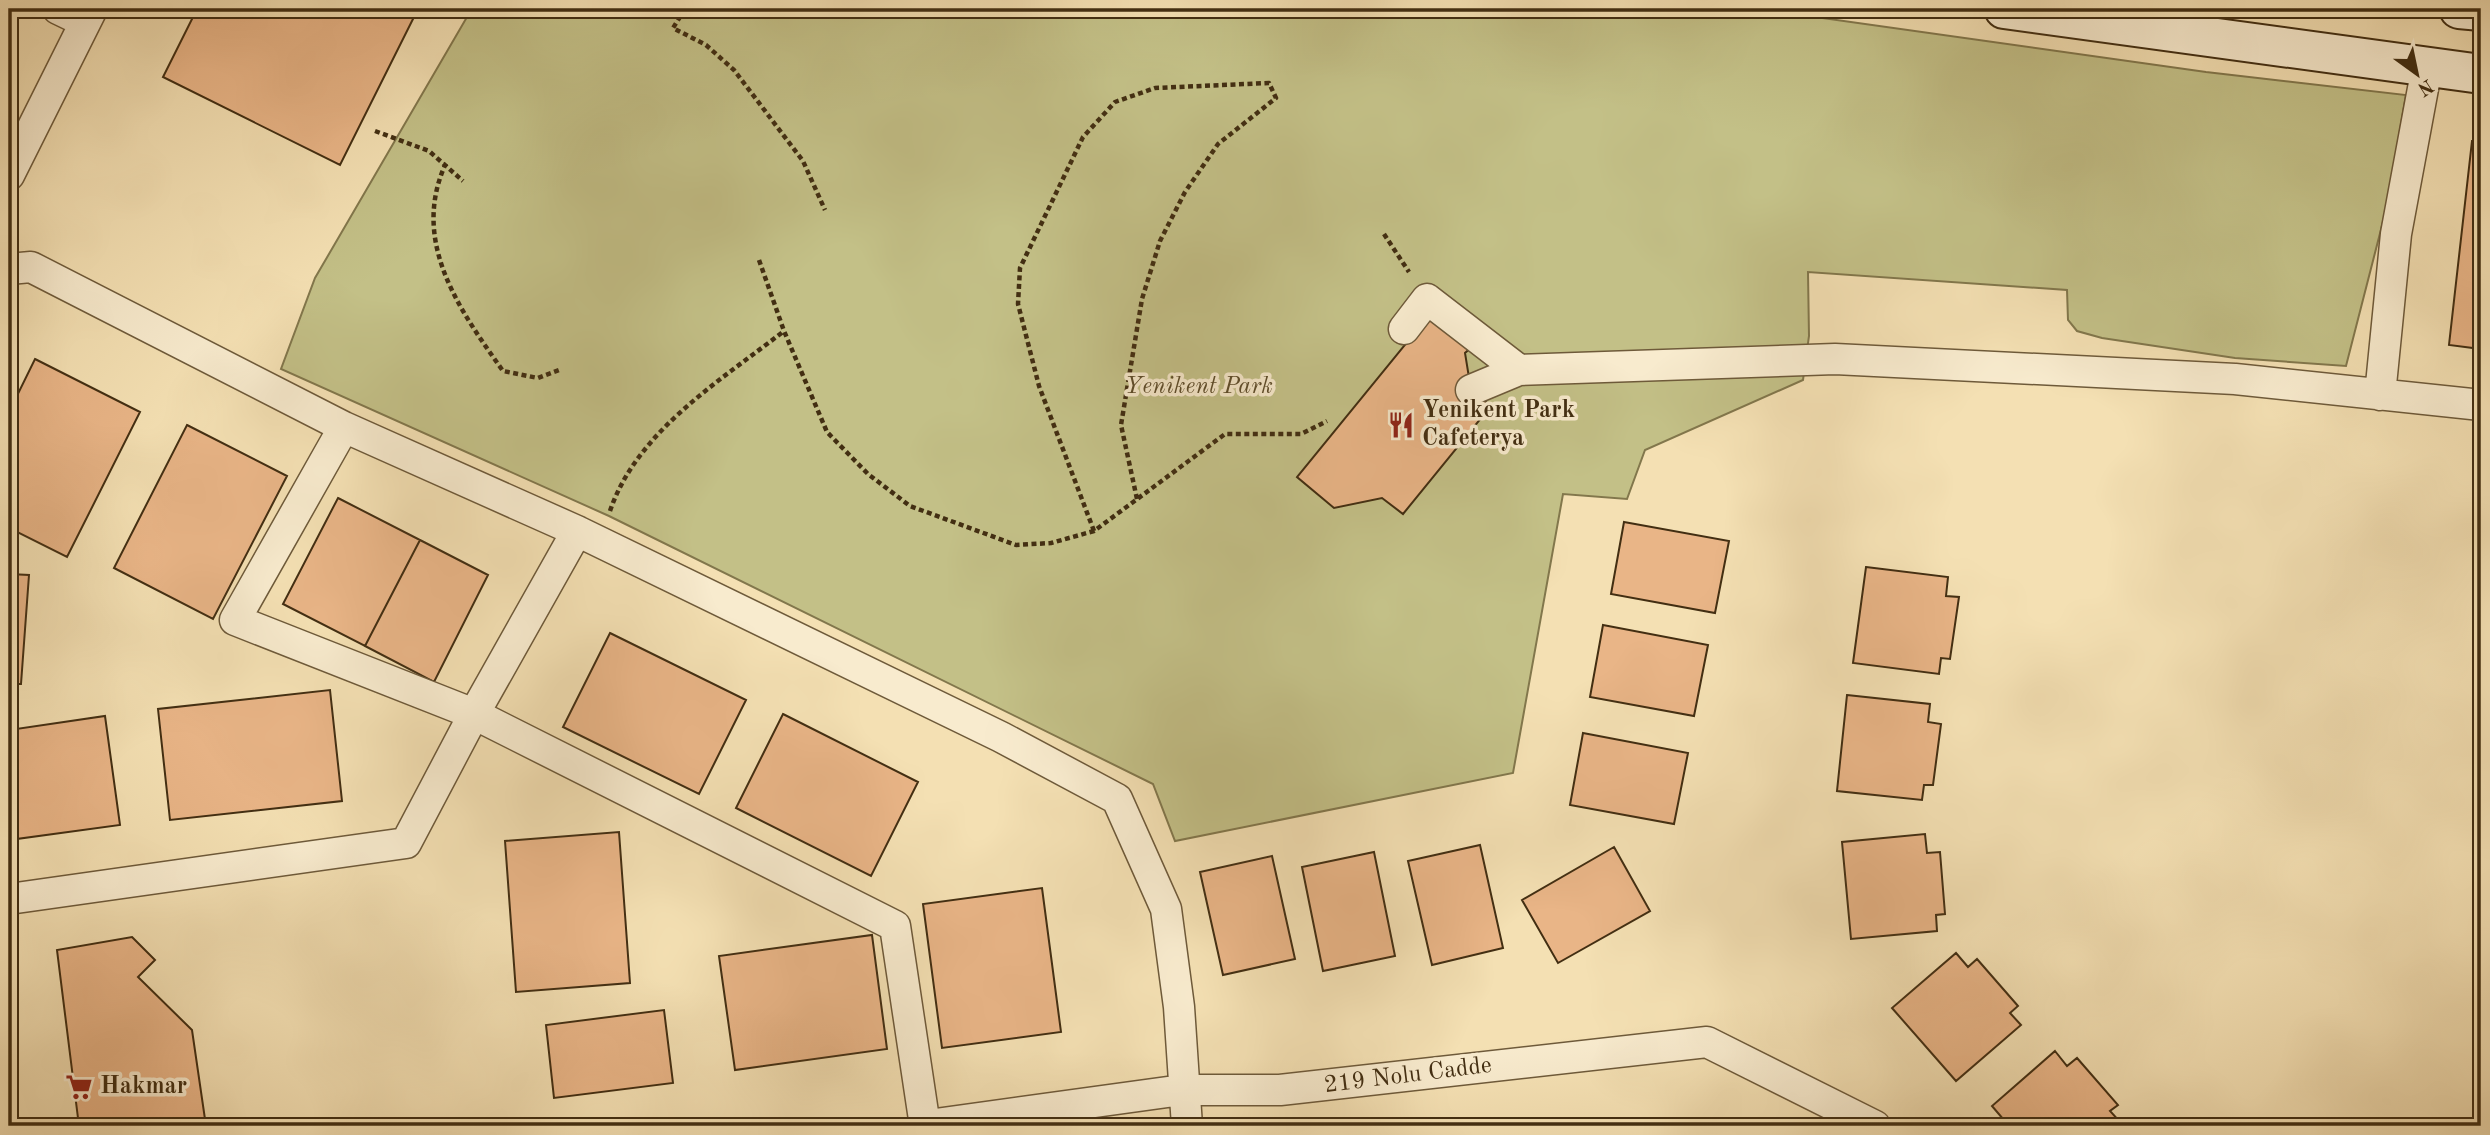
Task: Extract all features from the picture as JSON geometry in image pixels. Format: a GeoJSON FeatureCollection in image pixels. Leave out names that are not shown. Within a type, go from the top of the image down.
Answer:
{"type":"FeatureCollection","features":[{"type":"Feature","properties":{"kind":"street"},"geometry":{"type":"LineString","coordinates":[[9,175],[88,15],[58,9]]}},
{"type":"Feature","properties":{"kind":"street"},"geometry":{"type":"LineString","coordinates":[[2004,9],[2481,74]]}},
{"type":"Feature","properties":{"kind":"street"},"geometry":{"type":"LineString","coordinates":[[2459,9],[2481,11]]}},
{"type":"Feature","properties":{"kind":"street"},"geometry":{"type":"LineString","coordinates":[[2380,395],[2396,234],[2427,67]]}},
{"type":"Feature","properties":{"kind":"street"},"geometry":{"type":"LineString","coordinates":[[9,270],[31,267],[344,427],[588,536],[1002,737],[1117,799],[1166,909],[1179,1007],[1182,1090],[1187,1126]]}},
{"type":"Feature","properties":{"kind":"street"},"geometry":{"type":"LineString","coordinates":[[1404,329],[1427,299],[1519,370]]}},
{"type":"Feature","properties":{"kind":"street"},"geometry":{"type":"LineString","coordinates":[[1471,390],[1519,370],[1835,359],[2235,379],[2481,405]]}},
{"type":"Feature","properties":{"kind":"street"},"geometry":{"type":"LineString","coordinates":[[344,427],[235,621],[474,714],[895,926],[923,1126]]}},
{"type":"Feature","properties":{"kind":"street"},"geometry":{"type":"LineString","coordinates":[[9,900],[406,843],[474,714],[588,536]]}},
{"type":"Feature","properties":{"kind":"street","name":"219 Nolu Cadde"},"geometry":{"type":"LineString","coordinates":[[923,1126],[1182,1090],[1280,1090],[1707,1042],[1875,1126]]}},
{"type":"Feature","properties":{"kind":"path"},"geometry":{"type":"LineString","coordinates":[[685,9],[673,28],[706,45],[733,70],[803,161],[825,210]]}},
{"type":"Feature","properties":{"kind":"path"},"geometry":{"type":"LineString","coordinates":[[1094,531],[1039,386],[1018,304],[1020,268],[1083,137],[1115,102],[1155,88],[1269,83],[1276,98],[1218,144],[1185,192],[1156,253],[1142,299],[1121,425],[1137,499]]}},
{"type":"Feature","properties":{"kind":"path"},"geometry":{"type":"LineString","coordinates":[[375,131],[429,151],[446,163],[463,181]]}},
{"type":"Feature","properties":{"kind":"path"},"geometry":{"type":"LineString","coordinates":[[446,163],[435,187],[434,231],[443,274],[468,321],[503,371],[537,378],[562,369]]}},
{"type":"Feature","properties":{"kind":"path"},"geometry":{"type":"LineString","coordinates":[[1384,234],[1427,299]]}},
{"type":"Feature","properties":{"kind":"path"},"geometry":{"type":"LineString","coordinates":[[759,260],[784,331],[827,432],[869,474],[910,506],[1016,545],[1051,543],[1094,531],[1225,434],[1301,434],[1327,421]]}},
{"type":"Feature","properties":{"kind":"path"},"geometry":{"type":"LineString","coordinates":[[588,536],[642,451],[701,395],[784,331]]}},
{"type":"Feature","properties":{"kind":"green space","name":"Yenikent Park"},"geometry":{"type":"Polygon","coordinates":[[[485,9],[1759,9],[2206,72],[2406,95],[2387,206],[2346,366],[2235,358],[2102,338],[2077,331],[2068,320],[2067,290],[1808,272],[1809,336],[1803,380],[1645,450],[1627,499],[1563,494],[1513,773],[1175,841],[1153,784],[609,516],[281,369],[315,278],[467,17],[485,9]]]}},
{"type":"Feature","properties":{"kind":"building"},"geometry":{"type":"Polygon","coordinates":[[[197,9],[418,9],[340,165],[163,77],[197,9]]]}},
{"type":"Feature","properties":{"kind":"building"},"geometry":{"type":"Polygon","coordinates":[[[2472,141],[2481,142],[2481,349],[2449,345],[2472,141]]]}},
{"type":"Feature","properties":{"kind":"building"},"geometry":{"type":"Polygon","coordinates":[[[1430,314],[1473,346],[1465,353],[1471,390],[1491,406],[1403,514],[1382,498],[1334,508],[1297,477],[1430,314]]]}},
{"type":"Feature","properties":{"kind":"building"},"geometry":{"type":"Polygon","coordinates":[[[35,359],[140,412],[67,557],[9,528],[9,412],[35,359]]]}},
{"type":"Feature","properties":{"kind":"building"},"geometry":{"type":"Polygon","coordinates":[[[187,425],[287,476],[213,619],[114,568],[187,425]]]}},
{"type":"Feature","properties":{"kind":"building"},"geometry":{"type":"Polygon","coordinates":[[[338,498],[420,540],[365,646],[283,604],[338,498]]]}},
{"type":"Feature","properties":{"kind":"building"},"geometry":{"type":"Polygon","coordinates":[[[1624,522],[1729,541],[1715,613],[1611,594],[1624,522]]]}},
{"type":"Feature","properties":{"kind":"building"},"geometry":{"type":"Polygon","coordinates":[[[420,540],[488,575],[434,682],[365,646],[420,540]]]}},
{"type":"Feature","properties":{"kind":"building"},"geometry":{"type":"Polygon","coordinates":[[[1866,567],[1948,577],[1946,596],[1959,597],[1950,659],[1941,658],[1939,674],[1853,663],[1866,567]]]}},
{"type":"Feature","properties":{"kind":"building"},"geometry":{"type":"Polygon","coordinates":[[[9,574],[29,575],[21,684],[9,684],[9,574]]]}},
{"type":"Feature","properties":{"kind":"building"},"geometry":{"type":"Polygon","coordinates":[[[1603,625],[1708,645],[1694,716],[1590,697],[1603,625]]]}},
{"type":"Feature","properties":{"kind":"building"},"geometry":{"type":"Polygon","coordinates":[[[610,633],[746,700],[699,794],[563,727],[610,633]]]}},
{"type":"Feature","properties":{"kind":"building"},"geometry":{"type":"Polygon","coordinates":[[[330,690],[342,801],[170,820],[158,709],[330,690]]]}},
{"type":"Feature","properties":{"kind":"building"},"geometry":{"type":"Polygon","coordinates":[[[1847,695],[1930,704],[1928,722],[1941,724],[1933,785],[1924,785],[1922,800],[1837,791],[1847,695]]]}},
{"type":"Feature","properties":{"kind":"building"},"geometry":{"type":"Polygon","coordinates":[[[783,714],[918,782],[871,876],[736,808],[783,714]]]}},
{"type":"Feature","properties":{"kind":"building"},"geometry":{"type":"Polygon","coordinates":[[[105,716],[120,825],[9,840],[9,730],[105,716]]]}},
{"type":"Feature","properties":{"kind":"building"},"geometry":{"type":"Polygon","coordinates":[[[1583,733],[1688,753],[1674,824],[1570,805],[1583,733]]]}},
{"type":"Feature","properties":{"kind":"building"},"geometry":{"type":"Polygon","coordinates":[[[619,832],[630,983],[516,992],[505,841],[619,832]]]}},
{"type":"Feature","properties":{"kind":"building"},"geometry":{"type":"Polygon","coordinates":[[[1925,834],[1927,853],[1940,852],[1945,914],[1936,915],[1937,931],[1851,939],[1842,842],[1925,834]]]}},
{"type":"Feature","properties":{"kind":"building"},"geometry":{"type":"Polygon","coordinates":[[[1480,845],[1503,948],[1432,965],[1408,861],[1480,845]]]}},
{"type":"Feature","properties":{"kind":"building"},"geometry":{"type":"Polygon","coordinates":[[[1614,847],[1650,911],[1558,963],[1522,900],[1614,847]]]}},
{"type":"Feature","properties":{"kind":"building"},"geometry":{"type":"Polygon","coordinates":[[[1374,852],[1395,956],[1323,971],[1302,867],[1374,852]]]}},
{"type":"Feature","properties":{"kind":"building"},"geometry":{"type":"Polygon","coordinates":[[[1272,856],[1295,959],[1223,975],[1200,872],[1272,856]]]}},
{"type":"Feature","properties":{"kind":"building"},"geometry":{"type":"Polygon","coordinates":[[[1042,888],[1061,1032],[942,1048],[923,904],[1042,888]]]}},
{"type":"Feature","properties":{"kind":"building"},"geometry":{"type":"Polygon","coordinates":[[[872,935],[887,1049],[735,1070],[719,956],[872,935]]]}},
{"type":"Feature","properties":{"kind":"building"},"geometry":{"type":"Polygon","coordinates":[[[132,937],[155,960],[138,977],[192,1030],[206,1126],[79,1126],[57,950],[132,937]]]}},
{"type":"Feature","properties":{"kind":"building"},"geometry":{"type":"Polygon","coordinates":[[[1956,953],[1968,967],[1977,959],[2018,1006],[2010,1013],[2021,1025],[1956,1081],[1892,1008],[1956,953]]]}},
{"type":"Feature","properties":{"kind":"building"},"geometry":{"type":"Polygon","coordinates":[[[664,1010],[673,1083],[554,1098],[546,1025],[664,1010]]]}},
{"type":"Feature","properties":{"kind":"building"},"geometry":{"type":"Polygon","coordinates":[[[2055,1051],[2067,1066],[2077,1058],[2118,1105],[2110,1111],[2121,1123],[2118,1126],[2009,1126],[1992,1106],[2055,1051]]]}},
{"type":"Feature","properties":{"kind":"place","name":"Yenikent Park Cafeterya"},"geometry":{"type":"Point","coordinates":[1401,425]}},
{"type":"Feature","properties":{"kind":"place","name":"Hakmar"},"geometry":{"type":"Point","coordinates":[79,1087]}}]}
